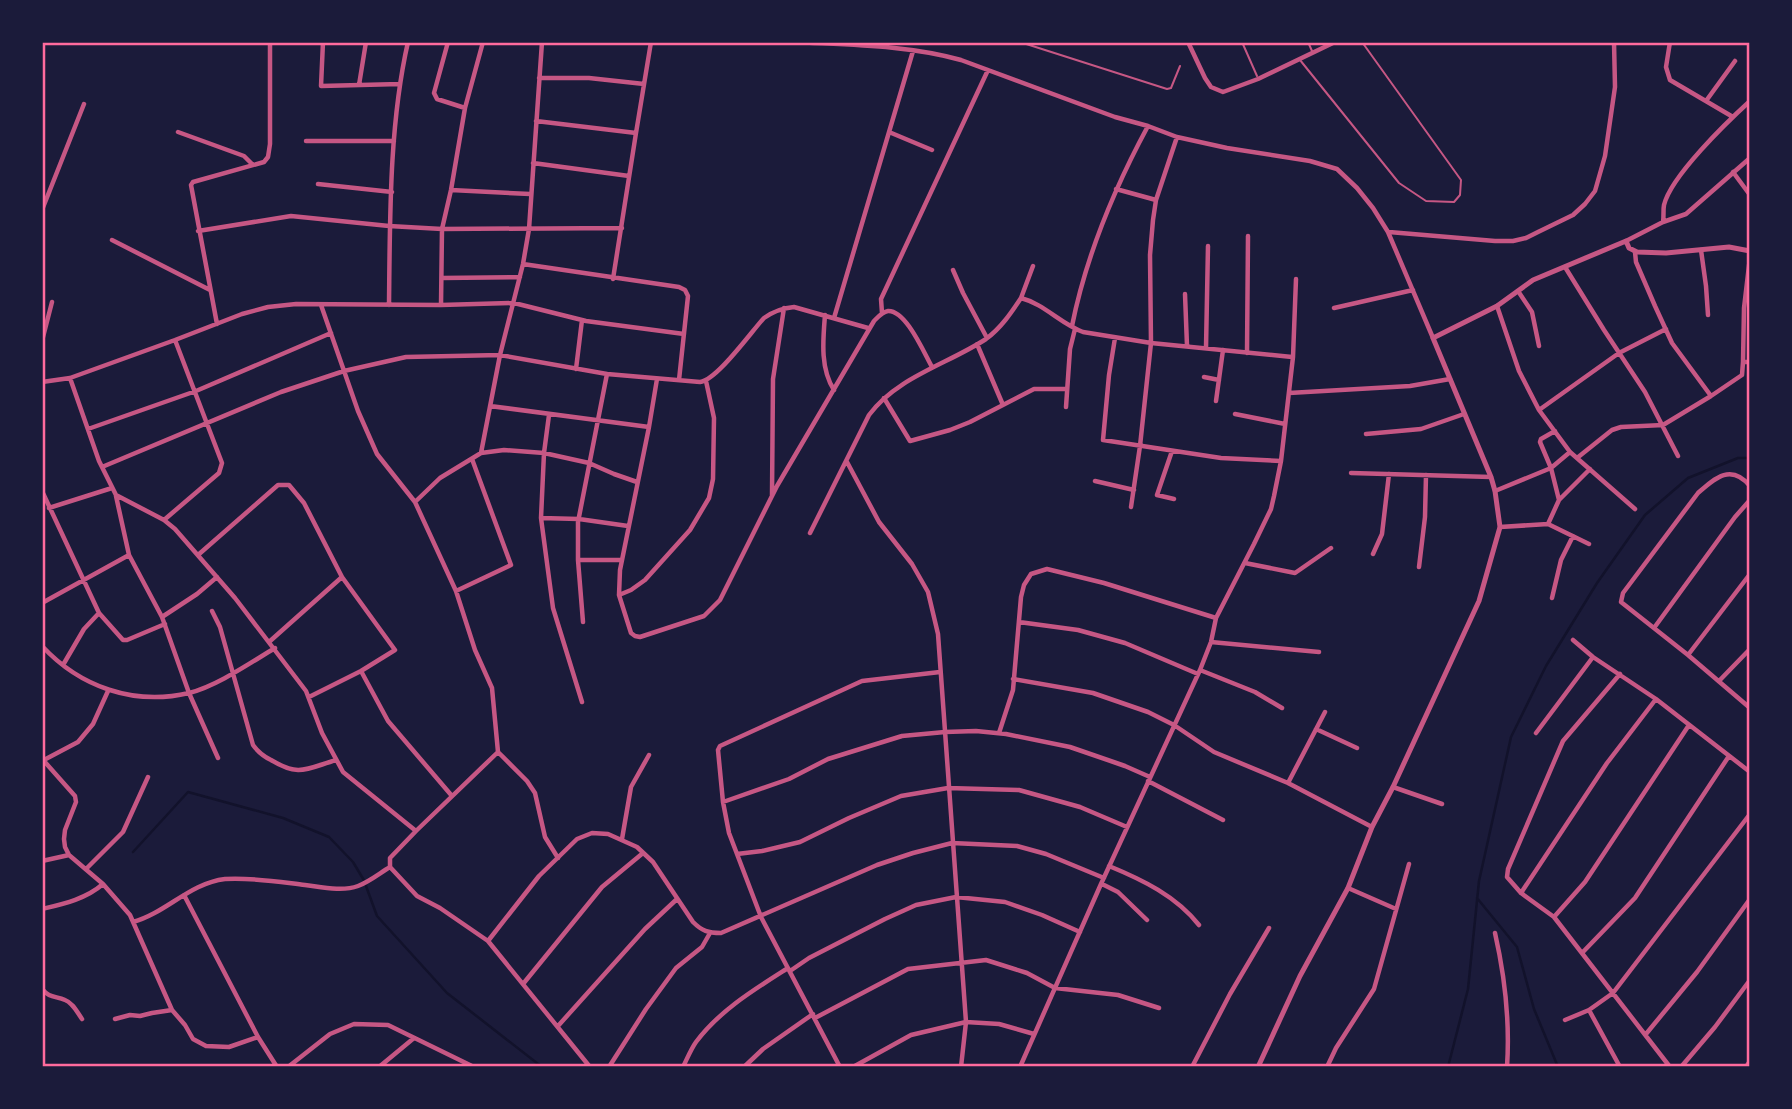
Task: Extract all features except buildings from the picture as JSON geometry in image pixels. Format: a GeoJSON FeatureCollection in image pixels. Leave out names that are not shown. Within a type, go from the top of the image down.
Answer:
{"type":"FeatureCollection","features":[{"type":"Feature","properties":{"kind":"street"},"geometry":{"type":"LineString","coordinates":[[217,324],[191,183],[264,162],[268,154],[270,135],[270,42]]}},
{"type":"Feature","properties":{"kind":"street"},"geometry":{"type":"LineString","coordinates":[[323,42],[320,86],[400,84]]}},
{"type":"Feature","properties":{"kind":"street"},"geometry":{"type":"LineString","coordinates":[[359,85],[366,42]]}},
{"type":"Feature","properties":{"kind":"street"},"geometry":{"type":"LineString","coordinates":[[389,305],[394,141],[408,42]]}},
{"type":"Feature","properties":{"kind":"street"},"geometry":{"type":"LineString","coordinates":[[448,42],[434,93],[437,99],[465,108]]}},
{"type":"Feature","properties":{"kind":"street"},"geometry":{"type":"LineString","coordinates":[[441,305],[442,229],[465,108],[483,42]]}},
{"type":"Feature","properties":{"kind":"street"},"geometry":{"type":"LineString","coordinates":[[481,453],[529,229],[542,42]]}},
{"type":"Feature","properties":{"kind":"street"},"geometry":{"type":"LineString","coordinates":[[613,279],[652,42]]}},
{"type":"Feature","properties":{"kind":"street"},"geometry":{"type":"LineString","coordinates":[[794,42],[939,54],[1177,138],[1329,165],[1357,188],[1388,232],[1491,477],[1500,527],[1479,601],[1372,827],[1348,888],[1300,976],[1258,1067]]}},
{"type":"Feature","properties":{"kind":"street"},"geometry":{"type":"LineString","coordinates":[[1188,42],[1211,87],[1223,92],[1258,79],[1335,42]]}},
{"type":"Feature","properties":{"kind":"street"},"geometry":{"type":"LineString","coordinates":[[1388,232],[1494,242],[1513,241],[1526,238],[1573,215],[1595,191],[1605,156],[1615,87],[1614,42]]}},
{"type":"Feature","properties":{"kind":"street"},"geometry":{"type":"LineString","coordinates":[[1670,42],[1666,66],[1670,80],[1733,117]]}},
{"type":"Feature","properties":{"kind":"street"},"geometry":{"type":"LineString","coordinates":[[834,318],[913,51]]}},
{"type":"Feature","properties":{"kind":"street"},"geometry":{"type":"LineString","coordinates":[[1706,101],[1735,61]]}},
{"type":"Feature","properties":{"kind":"street"},"geometry":{"type":"LineString","coordinates":[[882,313],[881,299],[988,70]]}},
{"type":"Feature","properties":{"kind":"street"},"geometry":{"type":"LineString","coordinates":[[539,78],[589,78],[644,85]]}},
{"type":"Feature","properties":{"kind":"street"},"geometry":{"type":"LineString","coordinates":[[1663,222],[1664,206],[1672,186],[1708,142],[1750,101]]}},
{"type":"Feature","properties":{"kind":"street"},"geometry":{"type":"LineString","coordinates":[[42,210],[84,104]]}},
{"type":"Feature","properties":{"kind":"street"},"geometry":{"type":"LineString","coordinates":[[536,121],[635,133]]}},
{"type":"Feature","properties":{"kind":"street"},"geometry":{"type":"LineString","coordinates":[[1066,407],[1070,349],[1082,283],[1125,167],[1148,126]]}},
{"type":"Feature","properties":{"kind":"street"},"geometry":{"type":"LineString","coordinates":[[178,132],[244,156],[253,165]]}},
{"type":"Feature","properties":{"kind":"street"},"geometry":{"type":"LineString","coordinates":[[889,132],[932,150]]}},
{"type":"Feature","properties":{"kind":"street"},"geometry":{"type":"LineString","coordinates":[[1131,507],[1151,343],[1150,255],[1156,200],[1177,138]]}},
{"type":"Feature","properties":{"kind":"street"},"geometry":{"type":"LineString","coordinates":[[306,141],[394,141]]}},
{"type":"Feature","properties":{"kind":"street"},"geometry":{"type":"LineString","coordinates":[[1433,338],[1497,306],[1533,280],[1686,214],[1750,158]]}},
{"type":"Feature","properties":{"kind":"street"},"geometry":{"type":"LineString","coordinates":[[533,163],[629,176]]}},
{"type":"Feature","properties":{"kind":"street"},"geometry":{"type":"LineString","coordinates":[[1733,172],[1750,195]]}},
{"type":"Feature","properties":{"kind":"street"},"geometry":{"type":"LineString","coordinates":[[318,184],[392,192]]}},
{"type":"Feature","properties":{"kind":"street"},"geometry":{"type":"LineString","coordinates":[[1116,189],[1156,200]]}},
{"type":"Feature","properties":{"kind":"street"},"geometry":{"type":"LineString","coordinates":[[451,190],[530,194]]}},
{"type":"Feature","properties":{"kind":"street"},"geometry":{"type":"LineString","coordinates":[[198,231],[285,216],[442,229],[622,228]]}},
{"type":"Feature","properties":{"kind":"street"},"geometry":{"type":"LineString","coordinates":[[1247,353],[1248,236]]}},
{"type":"Feature","properties":{"kind":"street"},"geometry":{"type":"LineString","coordinates":[[112,240],[211,290]]}},
{"type":"Feature","properties":{"kind":"street"},"geometry":{"type":"LineString","coordinates":[[1626,241],[1629,248],[1635,252],[1667,253],[1729,247],[1750,251]]}},
{"type":"Feature","properties":{"kind":"street"},"geometry":{"type":"LineString","coordinates":[[1206,348],[1208,246]]}},
{"type":"Feature","properties":{"kind":"street"},"geometry":{"type":"LineString","coordinates":[[1702,250],[1708,315]]}},
{"type":"Feature","properties":{"kind":"street"},"geometry":{"type":"LineString","coordinates":[[1635,252],[1636,262],[1672,343],[1711,396]]}},
{"type":"Feature","properties":{"kind":"street"},"geometry":{"type":"LineString","coordinates":[[1577,458],[1612,430],[1621,427],[1663,425],[1742,375],[1744,309],[1750,257]]}},
{"type":"Feature","properties":{"kind":"street"},"geometry":{"type":"LineString","coordinates":[[523,264],[685,290],[688,296],[679,380]]}},
{"type":"Feature","properties":{"kind":"street"},"geometry":{"type":"LineString","coordinates":[[810,533],[869,415],[884,398],[932,367],[987,338],[1007,319],[1021,298],[1033,266]]}},
{"type":"Feature","properties":{"kind":"street"},"geometry":{"type":"LineString","coordinates":[[1565,267],[1646,392],[1678,456]]}},
{"type":"Feature","properties":{"kind":"street"},"geometry":{"type":"LineString","coordinates":[[954,270],[987,338]]}},
{"type":"Feature","properties":{"kind":"street"},"geometry":{"type":"LineString","coordinates":[[442,278],[520,277]]}},
{"type":"Feature","properties":{"kind":"street"},"geometry":{"type":"LineString","coordinates":[[1020,1067],[1199,672],[1211,642],[1216,618],[1271,509],[1281,460],[1293,357],[1296,279]]}},
{"type":"Feature","properties":{"kind":"street"},"geometry":{"type":"LineString","coordinates":[[1334,309],[1413,290]]}},
{"type":"Feature","properties":{"kind":"street"},"geometry":{"type":"LineString","coordinates":[[1518,291],[1532,312],[1539,346]]}},
{"type":"Feature","properties":{"kind":"street"},"geometry":{"type":"LineString","coordinates":[[1185,294],[1188,346]]}},
{"type":"Feature","properties":{"kind":"street"},"geometry":{"type":"LineString","coordinates":[[1021,298],[1073,328],[1115,338],[1293,357]]}},
{"type":"Feature","properties":{"kind":"street"},"geometry":{"type":"LineString","coordinates":[[42,341],[52,302]]}},
{"type":"Feature","properties":{"kind":"street"},"geometry":{"type":"LineString","coordinates":[[42,382],[70,378],[242,314],[268,307],[296,304],[514,303],[582,320],[684,334]]}},
{"type":"Feature","properties":{"kind":"street"},"geometry":{"type":"LineString","coordinates":[[321,305],[358,411],[377,454],[415,502],[456,591],[475,650],[492,688],[498,752],[527,781],[535,793],[545,838],[558,858]]}},
{"type":"Feature","properties":{"kind":"street"},"geometry":{"type":"LineString","coordinates":[[1497,306],[1519,371],[1539,410],[1570,452],[1635,509]]}},
{"type":"Feature","properties":{"kind":"street"},"geometry":{"type":"LineString","coordinates":[[103,467],[281,392],[344,371],[406,357],[500,355],[607,374],[706,381],[764,318],[784,308],[794,307],[869,328]]}},
{"type":"Feature","properties":{"kind":"street"},"geometry":{"type":"LineString","coordinates":[[772,496],[773,379],[784,308]]}},
{"type":"Feature","properties":{"kind":"street"},"geometry":{"type":"LineString","coordinates":[[657,379],[628,526],[618,595],[631,633],[640,637],[704,616],[720,600],[772,496],[869,328],[882,313],[896,313],[905,320],[932,367]]}},
{"type":"Feature","properties":{"kind":"street"},"geometry":{"type":"LineString","coordinates":[[825,315],[824,355],[834,390]]}},
{"type":"Feature","properties":{"kind":"street"},"geometry":{"type":"LineString","coordinates":[[42,316],[47,321]]}},
{"type":"Feature","properties":{"kind":"street"},"geometry":{"type":"LineString","coordinates":[[576,369],[582,320]]}},
{"type":"Feature","properties":{"kind":"street"},"geometry":{"type":"LineString","coordinates":[[1539,410],[1619,353],[1665,329]]}},
{"type":"Feature","properties":{"kind":"street"},"geometry":{"type":"LineString","coordinates":[[88,429],[195,391],[331,333]]}},
{"type":"Feature","properties":{"kind":"street"},"geometry":{"type":"LineString","coordinates":[[1115,338],[1102,439],[1104,441],[1222,458],[1281,460]]}},
{"type":"Feature","properties":{"kind":"street"},"geometry":{"type":"LineString","coordinates":[[164,520],[219,473],[222,463],[175,340]]}},
{"type":"Feature","properties":{"kind":"street"},"geometry":{"type":"LineString","coordinates":[[977,344],[1003,405]]}},
{"type":"Feature","properties":{"kind":"street"},"geometry":{"type":"LineString","coordinates":[[1216,401],[1223,350]]}},
{"type":"Feature","properties":{"kind":"street"},"geometry":{"type":"LineString","coordinates":[[1743,362],[1750,362]]}},
{"type":"Feature","properties":{"kind":"street"},"geometry":{"type":"LineString","coordinates":[[583,622],[578,560],[579,519],[607,374]]}},
{"type":"Feature","properties":{"kind":"street"},"geometry":{"type":"LineString","coordinates":[[1204,377],[1219,380]]}},
{"type":"Feature","properties":{"kind":"street"},"geometry":{"type":"LineString","coordinates":[[70,378],[116,495],[129,555],[162,617],[189,693],[218,758]]}},
{"type":"Feature","properties":{"kind":"street"},"geometry":{"type":"LineString","coordinates":[[1289,393],[1410,386],[1450,379]]}},
{"type":"Feature","properties":{"kind":"street"},"geometry":{"type":"LineString","coordinates":[[618,595],[645,580],[690,530],[709,498],[713,479],[714,418],[706,381]]}},
{"type":"Feature","properties":{"kind":"street"},"geometry":{"type":"LineString","coordinates":[[884,398],[910,441],[955,428],[1034,389],[1067,389]]}},
{"type":"Feature","properties":{"kind":"street"},"geometry":{"type":"LineString","coordinates":[[489,406],[649,427]]}},
{"type":"Feature","properties":{"kind":"street"},"geometry":{"type":"LineString","coordinates":[[1235,414],[1285,424]]}},
{"type":"Feature","properties":{"kind":"street"},"geometry":{"type":"LineString","coordinates":[[1366,434],[1421,429],[1464,414]]}},
{"type":"Feature","properties":{"kind":"street"},"geometry":{"type":"LineString","coordinates":[[549,415],[541,518],[553,608],[582,702]]}},
{"type":"Feature","properties":{"kind":"street"},"geometry":{"type":"LineString","coordinates":[[1555,431],[1539,442],[1551,468],[1559,500]]}},
{"type":"Feature","properties":{"kind":"street"},"geometry":{"type":"LineString","coordinates":[[415,502],[440,478],[481,453],[504,450],[544,453],[589,463],[637,482]]}},
{"type":"Feature","properties":{"kind":"street"},"geometry":{"type":"LineString","coordinates":[[1172,451],[1157,495],[1174,499]]}},
{"type":"Feature","properties":{"kind":"street"},"geometry":{"type":"LineString","coordinates":[[1495,491],[1551,468],[1570,452]]}},
{"type":"Feature","properties":{"kind":"street"},"geometry":{"type":"LineString","coordinates":[[456,591],[511,565],[472,459]]}},
{"type":"Feature","properties":{"kind":"street"},"geometry":{"type":"LineString","coordinates":[[847,462],[879,522],[912,564],[928,592],[938,634],[962,963],[965,1022],[961,1067]]}},
{"type":"Feature","properties":{"kind":"street"},"geometry":{"type":"LineString","coordinates":[[1548,524],[1559,500],[1590,469]]}},
{"type":"Feature","properties":{"kind":"street"},"geometry":{"type":"LineString","coordinates":[[1352,473],[1491,477]]}},
{"type":"Feature","properties":{"kind":"street"},"geometry":{"type":"LineString","coordinates":[[1373,554],[1382,534],[1389,474]]}},
{"type":"Feature","properties":{"kind":"street"},"geometry":{"type":"LineString","coordinates":[[1750,486],[1743,479],[1726,474],[1698,493],[1623,593],[1621,602],[1750,708]]}},
{"type":"Feature","properties":{"kind":"street"},"geometry":{"type":"LineString","coordinates":[[1419,567],[1426,475]]}},
{"type":"Feature","properties":{"kind":"street"},"geometry":{"type":"LineString","coordinates":[[1095,481],[1134,490]]}},
{"type":"Feature","properties":{"kind":"street"},"geometry":{"type":"LineString","coordinates":[[198,555],[278,485],[289,485],[304,503],[342,578],[395,650],[361,671],[309,697]]}},
{"type":"Feature","properties":{"kind":"street"},"geometry":{"type":"LineString","coordinates":[[49,508],[111,488]]}},
{"type":"Feature","properties":{"kind":"street"},"geometry":{"type":"LineString","coordinates":[[42,493],[99,613],[123,640],[164,624]]}},
{"type":"Feature","properties":{"kind":"street"},"geometry":{"type":"LineString","coordinates":[[116,495],[164,520],[175,529],[275,648],[306,691],[322,733],[343,772],[416,831]]}},
{"type":"Feature","properties":{"kind":"street"},"geometry":{"type":"LineString","coordinates":[[1654,628],[1750,500]]}},
{"type":"Feature","properties":{"kind":"street"},"geometry":{"type":"LineString","coordinates":[[541,518],[579,519],[628,526]]}},
{"type":"Feature","properties":{"kind":"street"},"geometry":{"type":"LineString","coordinates":[[1500,527],[1548,524],[1588,544]]}},
{"type":"Feature","properties":{"kind":"street"},"geometry":{"type":"LineString","coordinates":[[1552,598],[1561,560],[1573,536]]}},
{"type":"Feature","properties":{"kind":"street"},"geometry":{"type":"LineString","coordinates":[[1245,563],[1295,573],[1331,548]]}},
{"type":"Feature","properties":{"kind":"street"},"geometry":{"type":"LineString","coordinates":[[42,603],[129,555]]}},
{"type":"Feature","properties":{"kind":"street"},"geometry":{"type":"LineString","coordinates":[[578,560],[622,560]]}},
{"type":"Feature","properties":{"kind":"street"},"geometry":{"type":"LineString","coordinates":[[999,733],[1013,690],[1024,585],[1031,574],[1047,569],[1104,583],[1216,618]]}},
{"type":"Feature","properties":{"kind":"street"},"geometry":{"type":"LineString","coordinates":[[1688,655],[1750,574]]}},
{"type":"Feature","properties":{"kind":"street"},"geometry":{"type":"LineString","coordinates":[[162,617],[217,578]]}},
{"type":"Feature","properties":{"kind":"street"},"geometry":{"type":"LineString","coordinates":[[269,642],[342,578]]}},
{"type":"Feature","properties":{"kind":"street"},"geometry":{"type":"LineString","coordinates":[[212,611],[220,627],[253,745],[259,752],[288,770],[305,769],[336,760]]}},
{"type":"Feature","properties":{"kind":"street"},"geometry":{"type":"LineString","coordinates":[[63,664],[84,629],[99,613]]}},
{"type":"Feature","properties":{"kind":"street"},"geometry":{"type":"LineString","coordinates":[[1019,622],[1078,630],[1125,643],[1255,692],[1282,708]]}},
{"type":"Feature","properties":{"kind":"street"},"geometry":{"type":"LineString","coordinates":[[1573,640],[1593,657],[1656,699],[1750,772]]}},
{"type":"Feature","properties":{"kind":"street"},"geometry":{"type":"LineString","coordinates":[[1211,642],[1319,652]]}},
{"type":"Feature","properties":{"kind":"street"},"geometry":{"type":"LineString","coordinates":[[42,646],[63,664],[108,691],[159,698],[189,693],[232,673],[275,648]]}},
{"type":"Feature","properties":{"kind":"street"},"geometry":{"type":"LineString","coordinates":[[1719,681],[1750,649]]}},
{"type":"Feature","properties":{"kind":"street"},"geometry":{"type":"LineString","coordinates":[[1536,733],[1593,657]]}},
{"type":"Feature","properties":{"kind":"street"},"geometry":{"type":"LineString","coordinates":[[361,671],[388,721],[453,796]]}},
{"type":"Feature","properties":{"kind":"street"},"geometry":{"type":"LineString","coordinates":[[840,1067],[761,917],[737,855],[729,833],[723,802],[718,750],[720,746],[862,681],[940,672]]}},
{"type":"Feature","properties":{"kind":"street"},"geometry":{"type":"LineString","coordinates":[[1620,674],[1563,741],[1508,869],[1507,877],[1521,893],[1554,917],[1670,1067]]}},
{"type":"Feature","properties":{"kind":"street"},"geometry":{"type":"LineString","coordinates":[[1013,679],[1093,693],[1148,712],[1174,725],[1214,752],[1289,783],[1372,827]]}},
{"type":"Feature","properties":{"kind":"street"},"geometry":{"type":"LineString","coordinates":[[108,691],[93,724],[78,742],[43,761],[75,796],[76,802],[65,830],[65,848],[68,855],[103,884],[134,922],[172,1010],[192,1039],[206,1046],[229,1047],[258,1037]]}},
{"type":"Feature","properties":{"kind":"street"},"geometry":{"type":"LineString","coordinates":[[1521,893],[1607,763],[1656,699]]}},
{"type":"Feature","properties":{"kind":"street"},"geometry":{"type":"LineString","coordinates":[[1289,783],[1325,712]]}},
{"type":"Feature","properties":{"kind":"street"},"geometry":{"type":"LineString","coordinates":[[1554,917],[1585,882],[1689,725]]}},
{"type":"Feature","properties":{"kind":"street"},"geometry":{"type":"LineString","coordinates":[[1316,729],[1357,748]]}},
{"type":"Feature","properties":{"kind":"street"},"geometry":{"type":"LineString","coordinates":[[723,802],[789,779],[828,759],[902,736],[976,731],[1070,747],[1125,766],[1223,820]]}},
{"type":"Feature","properties":{"kind":"street"},"geometry":{"type":"LineString","coordinates":[[498,752],[390,858],[390,867],[417,895],[488,941],[590,1067]]}},
{"type":"Feature","properties":{"kind":"street"},"geometry":{"type":"LineString","coordinates":[[622,839],[631,787],[649,755]]}},
{"type":"Feature","properties":{"kind":"street"},"geometry":{"type":"LineString","coordinates":[[1582,953],[1635,898],[1729,756]]}},
{"type":"Feature","properties":{"kind":"street"},"geometry":{"type":"LineString","coordinates":[[86,869],[123,832],[148,777]]}},
{"type":"Feature","properties":{"kind":"street"},"geometry":{"type":"LineString","coordinates":[[1393,787],[1442,804]]}},
{"type":"Feature","properties":{"kind":"street"},"geometry":{"type":"LineString","coordinates":[[737,855],[800,842],[901,796],[948,788],[1019,790],[1080,807],[1127,827]]}},
{"type":"Feature","properties":{"kind":"street"},"geometry":{"type":"LineString","coordinates":[[1566,1020],[1589,1010],[1613,993],[1750,814]]}},
{"type":"Feature","properties":{"kind":"street"},"geometry":{"type":"LineString","coordinates":[[488,941],[539,876],[577,839],[592,833],[608,834],[637,847],[653,862],[693,922],[701,930],[710,933],[721,933],[761,917],[877,865],[952,843],[1017,846],[1046,854],[1104,878]]}},
{"type":"Feature","properties":{"kind":"street"},"geometry":{"type":"LineString","coordinates":[[523,984],[603,887],[643,853]]}},
{"type":"Feature","properties":{"kind":"street"},"geometry":{"type":"LineString","coordinates":[[42,862],[68,855]]}},
{"type":"Feature","properties":{"kind":"street"},"geometry":{"type":"LineString","coordinates":[[1327,1067],[1374,989],[1409,864]]}},
{"type":"Feature","properties":{"kind":"street"},"geometry":{"type":"LineString","coordinates":[[1109,866],[1158,888],[1189,913],[1199,925]]}},
{"type":"Feature","properties":{"kind":"street"},"geometry":{"type":"LineString","coordinates":[[134,922],[143,920],[184,895],[212,882],[226,879],[276,881],[349,888],[359,886],[390,867]]}},
{"type":"Feature","properties":{"kind":"street"},"geometry":{"type":"LineString","coordinates":[[42,909],[74,901],[103,884]]}},
{"type":"Feature","properties":{"kind":"street"},"geometry":{"type":"LineString","coordinates":[[1101,884],[1118,892],[1147,920]]}},
{"type":"Feature","properties":{"kind":"street"},"geometry":{"type":"LineString","coordinates":[[1348,888],[1396,909]]}},
{"type":"Feature","properties":{"kind":"street"},"geometry":{"type":"LineString","coordinates":[[184,895],[258,1037],[277,1067]]}},
{"type":"Feature","properties":{"kind":"street"},"geometry":{"type":"LineString","coordinates":[[683,1067],[695,1043],[720,1016],[745,996],[820,953],[916,905],[956,897],[1004,902],[1080,932]]}},
{"type":"Feature","properties":{"kind":"street"},"geometry":{"type":"LineString","coordinates":[[558,1027],[645,929],[677,899]]}},
{"type":"Feature","properties":{"kind":"street"},"geometry":{"type":"LineString","coordinates":[[1646,1034],[1697,972],[1750,899]]}},
{"type":"Feature","properties":{"kind":"street"},"geometry":{"type":"LineString","coordinates":[[1192,1067],[1230,994],[1269,928]]}},
{"type":"Feature","properties":{"kind":"street"},"geometry":{"type":"LineString","coordinates":[[609,1067],[676,968],[702,947],[710,933]]}},
{"type":"Feature","properties":{"kind":"street"},"geometry":{"type":"LineString","coordinates":[[1495,933],[1505,988],[1509,1046],[1507,1067]]}},
{"type":"Feature","properties":{"kind":"street"},"geometry":{"type":"LineString","coordinates":[[744,1067],[763,1049],[814,1016],[908,969],[986,960],[1027,973],[1055,988],[1118,995],[1159,1008]]}},
{"type":"Feature","properties":{"kind":"street"},"geometry":{"type":"LineString","coordinates":[[1681,1067],[1750,980]]}},
{"type":"Feature","properties":{"kind":"street"},"geometry":{"type":"LineString","coordinates":[[42,989],[50,996],[72,1004],[82,1019]]}},
{"type":"Feature","properties":{"kind":"street"},"geometry":{"type":"LineString","coordinates":[[115,1019],[172,1010]]}},
{"type":"Feature","properties":{"kind":"street"},"geometry":{"type":"LineString","coordinates":[[1589,1010],[1620,1067]]}},
{"type":"Feature","properties":{"kind":"street"},"geometry":{"type":"LineString","coordinates":[[853,1067],[911,1035],[965,1022],[999,1024],[1034,1035]]}},
{"type":"Feature","properties":{"kind":"street"},"geometry":{"type":"LineString","coordinates":[[288,1067],[330,1034],[354,1024],[388,1026],[464,1065],[474,1067]]}},
{"type":"Feature","properties":{"kind":"street"},"geometry":{"type":"LineString","coordinates":[[379,1067],[414,1038]]}},
{"type":"Feature","properties":{"kind":"street"},"geometry":{"type":"LineString","coordinates":[[1746,1067],[1750,1061]]}},
{"type":"Feature","properties":{"kind":"lane"},"geometry":{"type":"LineString","coordinates":[[1020,42],[1167,89],[1171,88],[1180,66]]}},
{"type":"Feature","properties":{"kind":"lane"},"geometry":{"type":"LineString","coordinates":[[1242,42],[1258,79]]}},
{"type":"Feature","properties":{"kind":"lane"},"geometry":{"type":"LineString","coordinates":[[1308,42],[1313,53]]}},
{"type":"Feature","properties":{"kind":"lane"},"geometry":{"type":"LineString","coordinates":[[1300,60],[1399,183],[1426,201],[1454,202],[1460,195],[1461,180],[1362,42]]}},
{"type":"Feature","properties":{"kind":"waterway"},"geometry":{"type":"LineString","coordinates":[[1448,1067],[1468,989],[1479,881],[1511,737],[1546,666],[1597,583],[1645,515],[1688,478],[1738,458],[1750,458]]}},
{"type":"Feature","properties":{"kind":"waterway"},"geometry":{"type":"LineString","coordinates":[[133,852],[188,792],[283,818],[329,837],[353,862],[365,882]]}},
{"type":"Feature","properties":{"kind":"waterway"},"geometry":{"type":"LineString","coordinates":[[366,886],[377,916],[447,993],[542,1067]]}},
{"type":"Feature","properties":{"kind":"waterway"},"geometry":{"type":"LineString","coordinates":[[1477,898],[1517,947],[1534,1009],[1558,1067]]}}]}
